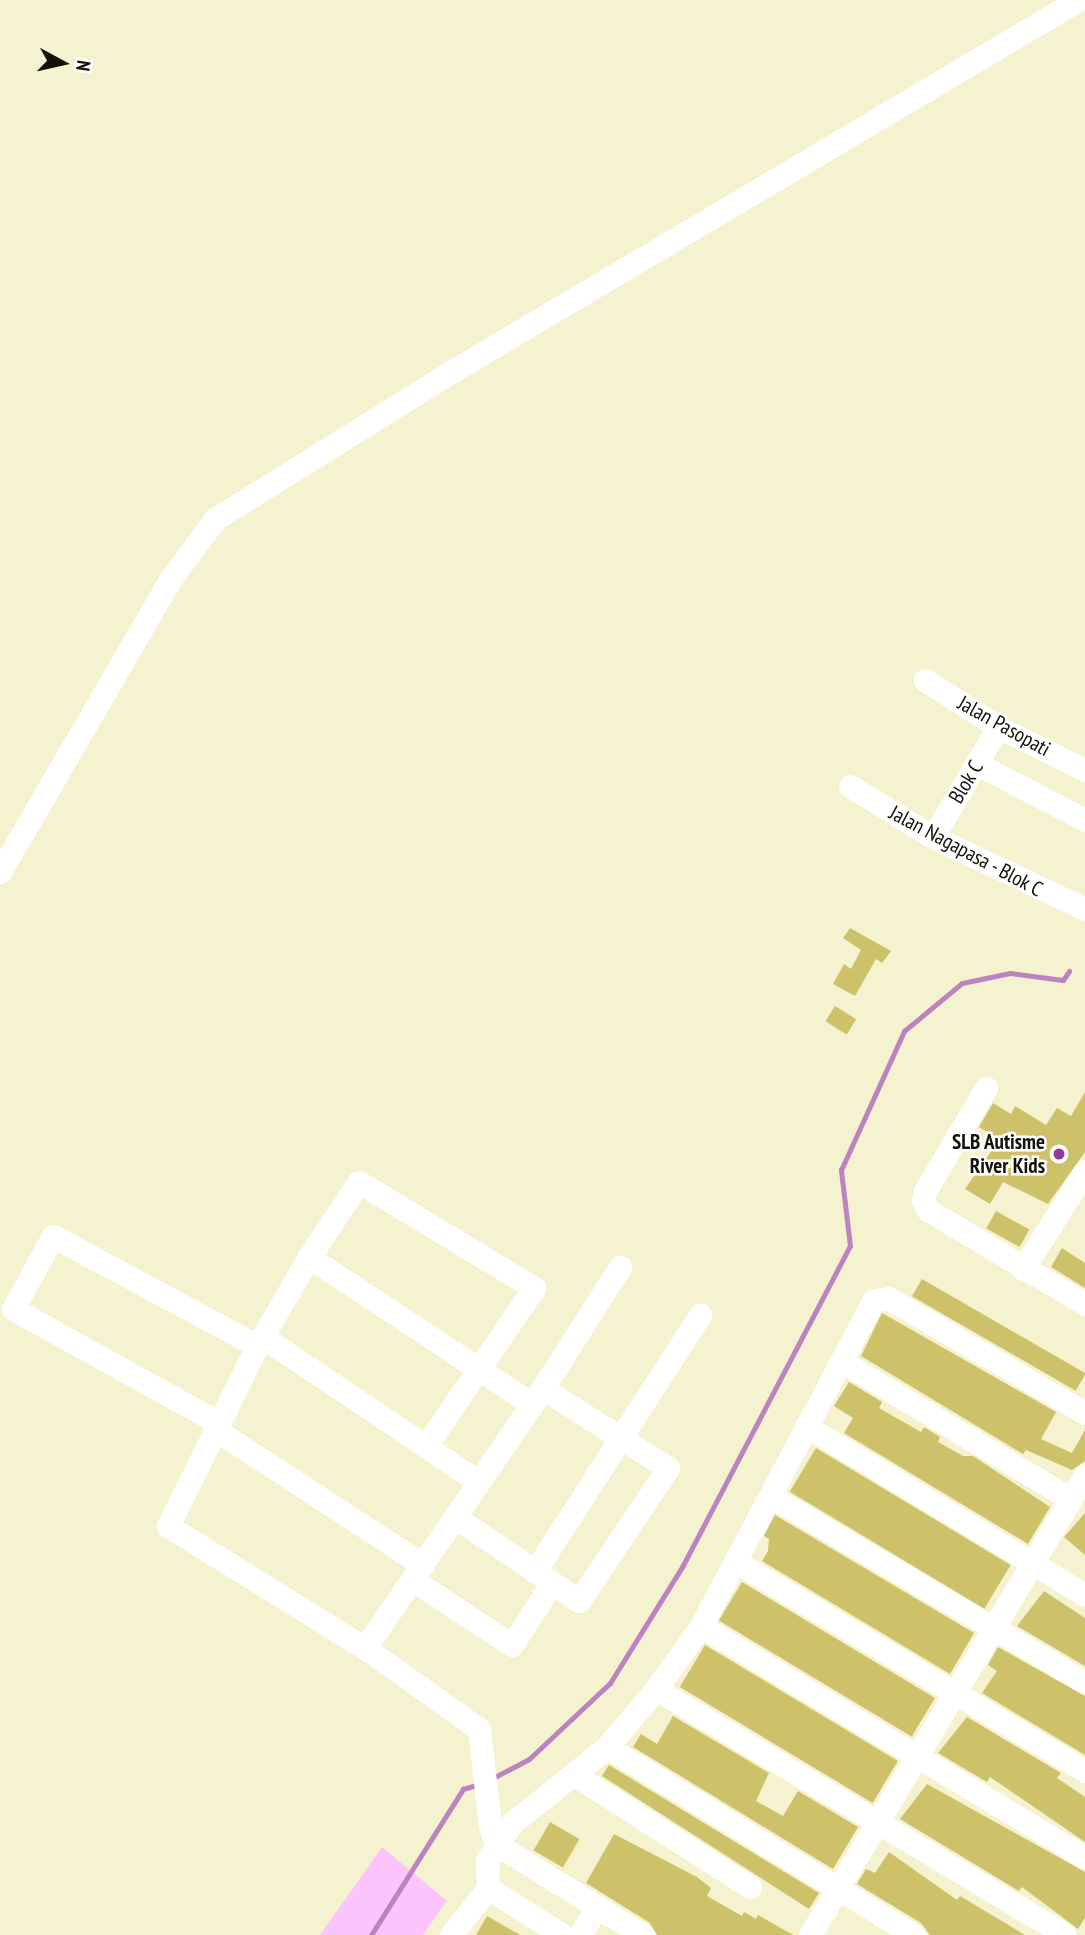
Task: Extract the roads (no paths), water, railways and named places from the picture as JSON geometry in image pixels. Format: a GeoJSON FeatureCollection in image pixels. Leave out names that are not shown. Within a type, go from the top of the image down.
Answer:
{"type":"FeatureCollection","features":[{"type":"Feature","properties":{"kind":"street"},"geometry":{"type":"LineString","coordinates":[[0,872],[172,577],[215,519],[451,372],[1078,0]]}},
{"type":"Feature","properties":{"kind":"street","name":"Jalan Pasopati"},"geometry":{"type":"LineString","coordinates":[[925,680],[998,727],[1085,770]]}},
{"type":"Feature","properties":{"kind":"street","name":"Blok C"},"geometry":{"type":"LineString","coordinates":[[933,837],[998,727]]}},
{"type":"Feature","properties":{"kind":"street"},"geometry":{"type":"LineString","coordinates":[[977,764],[1085,820]]}},
{"type":"Feature","properties":{"kind":"street","name":"Jalan Nagapasa - Blok C"},"geometry":{"type":"LineString","coordinates":[[850,786],[933,837],[1085,909]]}},
{"type":"Feature","properties":{"kind":"street"},"geometry":{"type":"LineString","coordinates":[[986,1088],[925,1191],[923,1201],[928,1210],[1085,1304]]}},
{"type":"Feature","properties":{"kind":"street"},"geometry":{"type":"LineString","coordinates":[[1023,1269],[1085,1171]]}},
{"type":"Feature","properties":{"kind":"street"},"geometry":{"type":"LineString","coordinates":[[426,1446],[481,1370],[534,1288],[359,1182],[309,1257],[260,1341],[168,1526],[365,1648],[479,1729],[493,1835],[487,1860],[488,1888],[451,1935]]}},
{"type":"Feature","properties":{"kind":"street"},"geometry":{"type":"LineString","coordinates":[[479,1482],[260,1341],[53,1236],[13,1309],[218,1427],[418,1572],[512,1645],[543,1577],[621,1437],[700,1315]]}},
{"type":"Feature","properties":{"kind":"street"},"geometry":{"type":"LineString","coordinates":[[309,1257],[481,1370],[621,1437],[668,1468],[579,1601],[455,1517]]}},
{"type":"Feature","properties":{"kind":"street"},"geometry":{"type":"LineString","coordinates":[[365,1648],[537,1396],[620,1266]]}},
{"type":"Feature","properties":{"kind":"street"},"geometry":{"type":"LineString","coordinates":[[493,1835],[575,1775],[607,1747],[656,1689],[701,1626],[873,1301],[888,1298],[1085,1413]]}},
{"type":"Feature","properties":{"kind":"street"},"geometry":{"type":"LineString","coordinates":[[841,1362],[1071,1499]]}},
{"type":"Feature","properties":{"kind":"street"},"geometry":{"type":"LineString","coordinates":[[806,1426],[1085,1595]]}},
{"type":"Feature","properties":{"kind":"street"},"geometry":{"type":"LineString","coordinates":[[819,1932],[838,1889],[877,1821],[1085,1475]]}},
{"type":"Feature","properties":{"kind":"street"},"geometry":{"type":"LineString","coordinates":[[770,1496],[995,1625],[1085,1682]]}},
{"type":"Feature","properties":{"kind":"street"},"geometry":{"type":"LineString","coordinates":[[736,1562],[1085,1771]]}},
{"type":"Feature","properties":{"kind":"street"},"geometry":{"type":"LineString","coordinates":[[701,1626],[1085,1858]]}},
{"type":"Feature","properties":{"kind":"street"},"geometry":{"type":"LineString","coordinates":[[656,1689],[1065,1935]]}},
{"type":"Feature","properties":{"kind":"street"},"geometry":{"type":"LineString","coordinates":[[607,1747],[914,1935]]}},
{"type":"Feature","properties":{"kind":"street"},"geometry":{"type":"LineString","coordinates":[[575,1775],[750,1887]]}},
{"type":"Feature","properties":{"kind":"street"},"geometry":{"type":"LineString","coordinates":[[493,1835],[597,1907],[643,1935]]}},
{"type":"Feature","properties":{"kind":"street"},"geometry":{"type":"LineString","coordinates":[[488,1888],[562,1935]]}},
{"type":"Feature","properties":{"kind":"street"},"geometry":{"type":"LineString","coordinates":[[580,1935],[597,1907]]}},
{"type":"Feature","properties":{"kind":"waterway"},"geometry":{"type":"LineString","coordinates":[[491,1779],[529,1759],[610,1683],[682,1567],[850,1246],[841,1170],[904,1031],[962,983],[1010,973],[1063,980],[1069,971]]}},
{"type":"Feature","properties":{"kind":"waterway"},"geometry":{"type":"LineString","coordinates":[[371,1935],[463,1789],[479,1784]]}},
{"type":"Feature","properties":{"kind":"place","name":"SLB Autisme River Kids"},"geometry":{"type":"Point","coordinates":[1059,1154]}}]}
